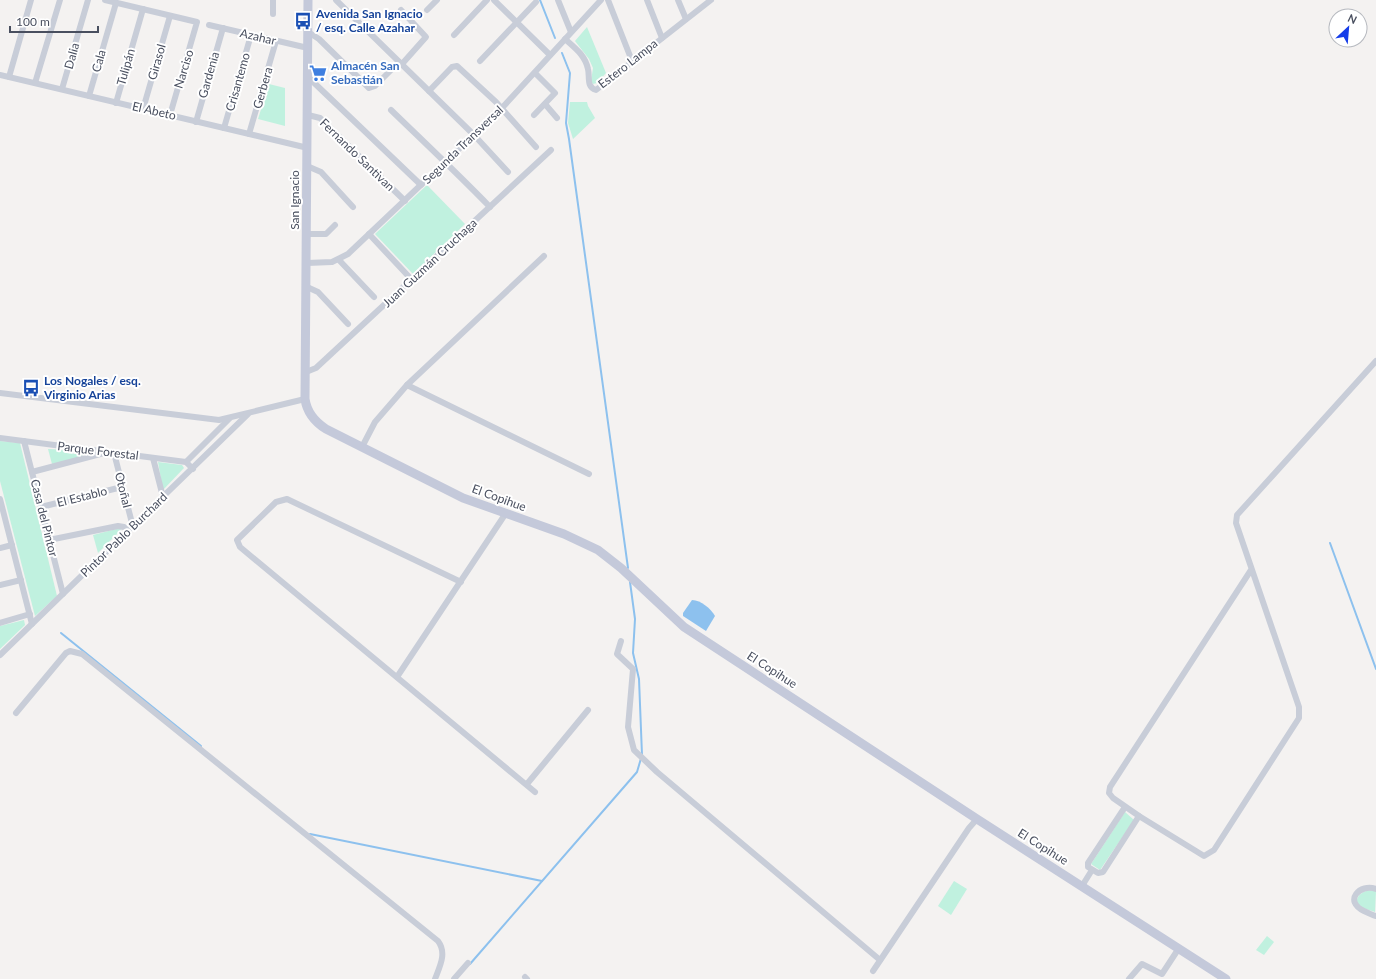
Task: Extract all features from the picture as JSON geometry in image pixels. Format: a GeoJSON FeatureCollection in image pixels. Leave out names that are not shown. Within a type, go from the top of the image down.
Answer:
{"type":"FeatureCollection","features":[{"type":"Feature","properties":{"kind":"main road","name":"San Ignacio"},"geometry":{"type":"LineString","coordinates":[[305,399],[308,0]]}},
{"type":"Feature","properties":{"kind":"main road","name":"El Copihue"},"geometry":{"type":"LineString","coordinates":[[305,399],[308,412],[316,422],[449,492],[564,534],[598,550],[621,568],[684,627],[977,819],[1226,979]]}},
{"type":"Feature","properties":{"kind":"street"},"geometry":{"type":"LineString","coordinates":[[9,77],[31,0]]}},
{"type":"Feature","properties":{"kind":"street"},"geometry":{"type":"LineString","coordinates":[[35,83],[60,0]]}},
{"type":"Feature","properties":{"kind":"street","name":"Dalia"},"geometry":{"type":"LineString","coordinates":[[62,90],[88,0]]}},
{"type":"Feature","properties":{"kind":"street"},"geometry":{"type":"LineString","coordinates":[[105,0],[170,16]]}},
{"type":"Feature","properties":{"kind":"street"},"geometry":{"type":"LineString","coordinates":[[273,0],[273,14]]}},
{"type":"Feature","properties":{"kind":"street"},"geometry":{"type":"LineString","coordinates":[[336,0],[474,135],[508,172]]}},
{"type":"Feature","properties":{"kind":"street"},"geometry":{"type":"LineString","coordinates":[[427,10],[437,0]]}},
{"type":"Feature","properties":{"kind":"street"},"geometry":{"type":"LineString","coordinates":[[454,35],[487,0]]}},
{"type":"Feature","properties":{"kind":"street"},"geometry":{"type":"LineString","coordinates":[[494,0],[550,55]]}},
{"type":"Feature","properties":{"kind":"street"},"geometry":{"type":"LineString","coordinates":[[558,0],[571,32]]}},
{"type":"Feature","properties":{"kind":"street"},"geometry":{"type":"LineString","coordinates":[[608,0],[632,61]]}},
{"type":"Feature","properties":{"kind":"street"},"geometry":{"type":"LineString","coordinates":[[647,0],[662,38]]}},
{"type":"Feature","properties":{"kind":"street"},"geometry":{"type":"LineString","coordinates":[[678,0],[686,19]]}},
{"type":"Feature","properties":{"kind":"street","name":"Estero Lampa"},"geometry":{"type":"LineString","coordinates":[[565,39],[584,58],[588,72],[589,84],[594,90],[596,90],[710,0]]}},
{"type":"Feature","properties":{"kind":"street","name":"Segunda Transversal"},"geometry":{"type":"LineString","coordinates":[[339,260],[405,201],[501,109],[535,73],[598,1]]}},
{"type":"Feature","properties":{"kind":"street"},"geometry":{"type":"LineString","coordinates":[[480,61],[536,2]]}},
{"type":"Feature","properties":{"kind":"street","name":"Cala"},"geometry":{"type":"LineString","coordinates":[[89,96],[116,3]]}},
{"type":"Feature","properties":{"kind":"street","name":"Tulipán"},"geometry":{"type":"LineString","coordinates":[[116,102],[143,9]]}},
{"type":"Feature","properties":{"kind":"street"},"geometry":{"type":"LineString","coordinates":[[308,32],[319,39],[369,88],[375,86],[426,37],[401,10]]}},
{"type":"Feature","properties":{"kind":"street","name":"Narciso"},"geometry":{"type":"LineString","coordinates":[[170,16],[198,22],[170,115]]}},
{"type":"Feature","properties":{"kind":"street","name":"Girasol"},"geometry":{"type":"LineString","coordinates":[[143,109],[170,16]]}},
{"type":"Feature","properties":{"kind":"street","name":"Azahar"},"geometry":{"type":"LineString","coordinates":[[209,25],[308,48]]}},
{"type":"Feature","properties":{"kind":"street","name":"Gardenia"},"geometry":{"type":"LineString","coordinates":[[196,122],[223,28]]}},
{"type":"Feature","properties":{"kind":"street","name":"Crisantemo"},"geometry":{"type":"LineString","coordinates":[[224,128],[251,35]]}},
{"type":"Feature","properties":{"kind":"street","name":"Gerbera"},"geometry":{"type":"LineString","coordinates":[[249,134],[276,41]]}},
{"type":"Feature","properties":{"kind":"street"},"geometry":{"type":"LineString","coordinates":[[429,91],[455,65],[501,109],[536,147]]}},
{"type":"Feature","properties":{"kind":"street"},"geometry":{"type":"LineString","coordinates":[[534,116],[555,93],[535,73]]}},
{"type":"Feature","properties":{"kind":"street","name":"El Abeto"},"geometry":{"type":"LineString","coordinates":[[0,74],[308,148]]}},
{"type":"Feature","properties":{"kind":"street"},"geometry":{"type":"LineString","coordinates":[[308,77],[421,185]]}},
{"type":"Feature","properties":{"kind":"street"},"geometry":{"type":"LineString","coordinates":[[545,104],[557,118]]}},
{"type":"Feature","properties":{"kind":"street"},"geometry":{"type":"LineString","coordinates":[[391,110],[446,162],[490,207]]}},
{"type":"Feature","properties":{"kind":"street","name":"Fernando Santivan"},"geometry":{"type":"LineString","coordinates":[[308,115],[315,116],[322,120],[405,201]]}},
{"type":"Feature","properties":{"kind":"street","name":"Juan Guzmán Cruchaga"},"geometry":{"type":"LineString","coordinates":[[306,372],[316,368],[551,150]]}},
{"type":"Feature","properties":{"kind":"street"},"geometry":{"type":"LineString","coordinates":[[307,166],[321,172],[354,206]]}},
{"type":"Feature","properties":{"kind":"street"},"geometry":{"type":"LineString","coordinates":[[307,234],[326,234],[335,226]]}},
{"type":"Feature","properties":{"kind":"street"},"geometry":{"type":"LineString","coordinates":[[369,234],[412,280]]}},
{"type":"Feature","properties":{"kind":"street"},"geometry":{"type":"LineString","coordinates":[[362,447],[375,422],[407,385],[544,256]]}},
{"type":"Feature","properties":{"kind":"street"},"geometry":{"type":"LineString","coordinates":[[307,263],[325,263],[339,260],[374,297]]}},
{"type":"Feature","properties":{"kind":"street"},"geometry":{"type":"LineString","coordinates":[[307,287],[318,292],[348,324]]}},
{"type":"Feature","properties":{"kind":"street"},"geometry":{"type":"LineString","coordinates":[[1251,570],[1111,784],[1110,795],[1139,816],[1200,855],[1210,853],[1214,850],[1297,723],[1299,707],[1251,570],[1236,523],[1237,515],[1376,361]]}},
{"type":"Feature","properties":{"kind":"street"},"geometry":{"type":"LineString","coordinates":[[407,385],[589,474]]}},
{"type":"Feature","properties":{"kind":"street"},"geometry":{"type":"LineString","coordinates":[[0,393],[216,420],[228,419],[305,399]]}},
{"type":"Feature","properties":{"kind":"street","name":"Pintor Pablo Burchard"},"geometry":{"type":"LineString","coordinates":[[0,655],[248,414]]}},
{"type":"Feature","properties":{"kind":"street"},"geometry":{"type":"LineString","coordinates":[[193,469],[186,462],[228,419]]}},
{"type":"Feature","properties":{"kind":"street","name":"Parque Forestal"},"geometry":{"type":"LineString","coordinates":[[0,438],[186,462]]}},
{"type":"Feature","properties":{"kind":"street","name":"Casa del Pintor"},"geometry":{"type":"LineString","coordinates":[[24,441],[63,594]]}},
{"type":"Feature","properties":{"kind":"street"},"geometry":{"type":"LineString","coordinates":[[32,472],[111,452]]}},
{"type":"Feature","properties":{"kind":"street","name":"Otoñal"},"geometry":{"type":"LineString","coordinates":[[111,452],[122,487],[130,529]]}},
{"type":"Feature","properties":{"kind":"street"},"geometry":{"type":"LineString","coordinates":[[153,458],[163,497]]}},
{"type":"Feature","properties":{"kind":"street","name":"El Establo"},"geometry":{"type":"LineString","coordinates":[[41,507],[122,487]]}},
{"type":"Feature","properties":{"kind":"street"},"geometry":{"type":"LineString","coordinates":[[0,499],[32,624]]}},
{"type":"Feature","properties":{"kind":"street"},"geometry":{"type":"LineString","coordinates":[[461,582],[290,500],[276,502],[238,538],[237,542],[240,547],[535,792]]}},
{"type":"Feature","properties":{"kind":"street"},"geometry":{"type":"LineString","coordinates":[[396,677],[506,513]]}},
{"type":"Feature","properties":{"kind":"street"},"geometry":{"type":"LineString","coordinates":[[49,540],[118,526],[130,529]]}},
{"type":"Feature","properties":{"kind":"street"},"geometry":{"type":"LineString","coordinates":[[0,548],[12,545]]}},
{"type":"Feature","properties":{"kind":"street"},"geometry":{"type":"LineString","coordinates":[[0,585],[21,580]]}},
{"type":"Feature","properties":{"kind":"street"},"geometry":{"type":"LineString","coordinates":[[0,623],[30,614]]}},
{"type":"Feature","properties":{"kind":"street"},"geometry":{"type":"LineString","coordinates":[[621,641],[616,654],[632,669],[628,727],[634,750],[638,755],[880,960]]}},
{"type":"Feature","properties":{"kind":"street"},"geometry":{"type":"LineString","coordinates":[[16,713],[66,652],[70,651],[82,654],[438,942],[442,947],[444,954],[435,979]]}},
{"type":"Feature","properties":{"kind":"street"},"geometry":{"type":"LineString","coordinates":[[527,784],[588,710]]}},
{"type":"Feature","properties":{"kind":"street"},"geometry":{"type":"LineString","coordinates":[[1125,806],[1088,863],[1088,867],[1092,870],[1098,873],[1103,872],[1139,816]]}},
{"type":"Feature","properties":{"kind":"street"},"geometry":{"type":"LineString","coordinates":[[873,971],[969,828],[977,819]]}},
{"type":"Feature","properties":{"kind":"street"},"geometry":{"type":"LineString","coordinates":[[1082,886],[1092,870]]}},
{"type":"Feature","properties":{"kind":"street"},"geometry":{"type":"LineString","coordinates":[[1376,889],[1368,887],[1359,891],[1354,899],[1354,904],[1357,908],[1376,916]]}},
{"type":"Feature","properties":{"kind":"street"},"geometry":{"type":"LineString","coordinates":[[1129,979],[1142,964],[1162,974],[1179,948]]}},
{"type":"Feature","properties":{"kind":"street"},"geometry":{"type":"LineString","coordinates":[[454,979],[468,963]]}},
{"type":"Feature","properties":{"kind":"green space"},"geometry":{"type":"Polygon","coordinates":[[[587,27],[606,73],[597,83],[593,84],[591,81],[593,68],[589,59],[575,41],[587,27]]]}},
{"type":"Feature","properties":{"kind":"green space"},"geometry":{"type":"Polygon","coordinates":[[[269,84],[285,88],[285,126],[258,119],[269,84]]]}},
{"type":"Feature","properties":{"kind":"green space"},"geometry":{"type":"Polygon","coordinates":[[[570,102],[587,102],[595,118],[573,139],[568,123],[570,102]]]}},
{"type":"Feature","properties":{"kind":"green space"},"geometry":{"type":"Polygon","coordinates":[[[427,185],[465,224],[413,274],[375,234],[427,185]]]}},
{"type":"Feature","properties":{"kind":"green space"},"geometry":{"type":"Polygon","coordinates":[[[0,441],[20,443],[57,596],[35,616],[0,481],[0,441]]]}},
{"type":"Feature","properties":{"kind":"green space"},"geometry":{"type":"Polygon","coordinates":[[[48,449],[67,450],[74,454],[84,451],[82,457],[52,464],[48,449]]]}},
{"type":"Feature","properties":{"kind":"green space"},"geometry":{"type":"Polygon","coordinates":[[[158,462],[182,465],[184,468],[163,490],[158,462]]]}},
{"type":"Feature","properties":{"kind":"green space"},"geometry":{"type":"Polygon","coordinates":[[[120,528],[121,530],[98,553],[93,535],[120,528]]]}},
{"type":"Feature","properties":{"kind":"green space"},"geometry":{"type":"Polygon","coordinates":[[[24,620],[25,625],[0,649],[0,626],[24,620]]]}},
{"type":"Feature","properties":{"kind":"green space"},"geometry":{"type":"Polygon","coordinates":[[[1125,812],[1134,820],[1100,870],[1091,864],[1125,812]]]}},
{"type":"Feature","properties":{"kind":"green space"},"geometry":{"type":"Polygon","coordinates":[[[954,881],[967,889],[951,915],[938,906],[954,881]]]}},
{"type":"Feature","properties":{"kind":"green space"},"geometry":{"type":"Polygon","coordinates":[[[1368,890],[1376,891],[1375,912],[1357,906],[1359,896],[1368,890]]]}},
{"type":"Feature","properties":{"kind":"green space"},"geometry":{"type":"Polygon","coordinates":[[[1267,936],[1274,942],[1264,955],[1256,950],[1267,936]]]}},
{"type":"Feature","properties":{"kind":"water"},"geometry":{"type":"Polygon","coordinates":[[[692,600],[705,605],[715,616],[706,631],[683,616],[683,613],[692,600]]]}},
{"type":"Feature","properties":{"kind":"waterway"},"geometry":{"type":"LineString","coordinates":[[540,0],[555,38]]}},
{"type":"Feature","properties":{"kind":"waterway"},"geometry":{"type":"LineString","coordinates":[[562,53],[570,73],[566,123],[628,568]]}},
{"type":"Feature","properties":{"kind":"waterway"},"geometry":{"type":"LineString","coordinates":[[1330,543],[1376,669]]}},
{"type":"Feature","properties":{"kind":"waterway"},"geometry":{"type":"LineString","coordinates":[[470,964],[637,772],[642,755],[639,679],[633,653],[635,619],[630,582]]}},
{"type":"Feature","properties":{"kind":"waterway"},"geometry":{"type":"LineString","coordinates":[[61,633],[201,746]]}},
{"type":"Feature","properties":{"kind":"waterway"},"geometry":{"type":"LineString","coordinates":[[310,834],[542,881]]}},
{"type":"Feature","properties":{"kind":"place","name":"Avenida San Ignacio / esq. Calle Azahar"},"geometry":{"type":"Point","coordinates":[303,21]}},
{"type":"Feature","properties":{"kind":"place","name":"Almacén San Sebastián"},"geometry":{"type":"Point","coordinates":[318,73]}},
{"type":"Feature","properties":{"kind":"place","name":"Los Nogales / esq. Virginio Arias"},"geometry":{"type":"Point","coordinates":[31,388]}}]}
